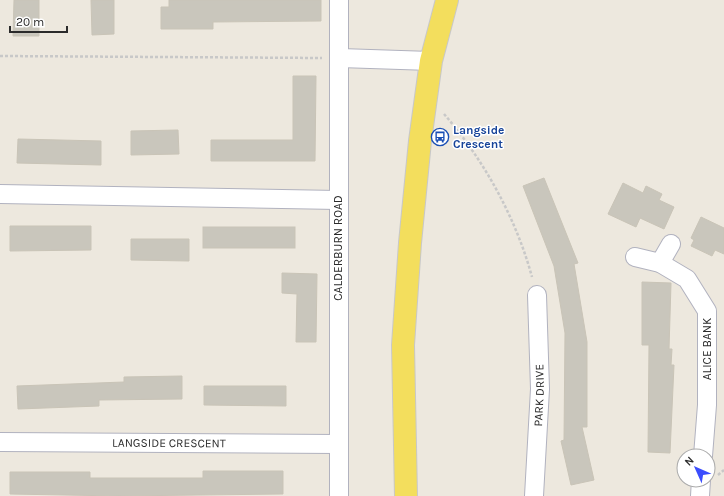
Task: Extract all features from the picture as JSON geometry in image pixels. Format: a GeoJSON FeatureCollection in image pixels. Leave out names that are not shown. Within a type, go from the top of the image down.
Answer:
{"type":"FeatureCollection","features":[{"type":"Feature","properties":{"kind":"main road"},"geometry":{"type":"LineString","coordinates":[[406,496],[403,345],[410,243],[420,141],[431,62],[446,0]]}},
{"type":"Feature","properties":{"kind":"street","name":"CALDERBURN ROAD"},"geometry":{"type":"LineString","coordinates":[[339,0],[339,496]]}},
{"type":"Feature","properties":{"kind":"street"},"geometry":{"type":"LineString","coordinates":[[340,58],[431,62]]}},
{"type":"Feature","properties":{"kind":"street"},"geometry":{"type":"LineString","coordinates":[[0,194],[338,200]]}},
{"type":"Feature","properties":{"kind":"street"},"geometry":{"type":"LineString","coordinates":[[660,264],[671,244]]}},
{"type":"Feature","properties":{"kind":"street","name":"ALICE BANK"},"geometry":{"type":"LineString","coordinates":[[635,257],[660,264],[687,279],[707,311],[707,405],[704,448]]}},
{"type":"Feature","properties":{"kind":"street","name":"PARK DRIVE"},"geometry":{"type":"LineString","coordinates":[[534,496],[540,389],[537,295]]}},
{"type":"Feature","properties":{"kind":"street","name":"LANGSIDE CRESCENT"},"geometry":{"type":"LineString","coordinates":[[0,442],[338,444]]}},
{"type":"Feature","properties":{"kind":"path"},"geometry":{"type":"LineString","coordinates":[[0,56],[340,58]]}},
{"type":"Feature","properties":{"kind":"path"},"geometry":{"type":"LineString","coordinates":[[427,94],[451,121],[481,165],[509,212],[529,265],[537,295]]}},
{"type":"Feature","properties":{"kind":"building"},"geometry":{"type":"Polygon","coordinates":[[[14,0],[39,0],[39,36],[13,36],[14,0]]]}},
{"type":"Feature","properties":{"kind":"building"},"geometry":{"type":"Polygon","coordinates":[[[91,0],[114,0],[114,34],[92,35],[91,0]]]}},
{"type":"Feature","properties":{"kind":"building"},"geometry":{"type":"Polygon","coordinates":[[[169,0],[321,0],[321,21],[213,22],[213,29],[161,29],[161,7],[169,7],[169,0]]]}},
{"type":"Feature","properties":{"kind":"building"},"geometry":{"type":"Polygon","coordinates":[[[293,76],[316,76],[315,161],[211,161],[211,140],[293,140],[293,76]]]}},
{"type":"Feature","properties":{"kind":"building"},"geometry":{"type":"Polygon","coordinates":[[[178,130],[179,154],[131,155],[131,131],[178,130]]]}},
{"type":"Feature","properties":{"kind":"building"},"geometry":{"type":"Polygon","coordinates":[[[18,139],[101,141],[101,165],[17,163],[18,139]]]}},
{"type":"Feature","properties":{"kind":"building"},"geometry":{"type":"Polygon","coordinates":[[[544,178],[578,263],[574,264],[587,342],[587,427],[582,427],[594,480],[571,485],[561,441],[564,440],[565,333],[554,266],[523,186],[544,178]]]}},
{"type":"Feature","properties":{"kind":"building"},"geometry":{"type":"Polygon","coordinates":[[[623,183],[643,193],[646,186],[662,194],[659,200],[674,207],[664,229],[640,218],[636,227],[608,214],[623,183]]]}},
{"type":"Feature","properties":{"kind":"building"},"geometry":{"type":"Polygon","coordinates":[[[701,217],[724,228],[724,254],[715,250],[712,256],[691,246],[694,240],[691,238],[701,217]]]}},
{"type":"Feature","properties":{"kind":"building"},"geometry":{"type":"Polygon","coordinates":[[[10,226],[91,226],[91,250],[10,251],[10,226]]]}},
{"type":"Feature","properties":{"kind":"building"},"geometry":{"type":"Polygon","coordinates":[[[203,227],[295,227],[295,248],[203,248],[203,227]]]}},
{"type":"Feature","properties":{"kind":"building"},"geometry":{"type":"Polygon","coordinates":[[[131,239],[189,239],[189,261],[131,260],[131,239]]]}},
{"type":"Feature","properties":{"kind":"building"},"geometry":{"type":"Polygon","coordinates":[[[282,273],[317,274],[316,342],[296,342],[297,294],[282,293],[282,273]]]}},
{"type":"Feature","properties":{"kind":"building"},"geometry":{"type":"Polygon","coordinates":[[[642,282],[671,283],[669,349],[672,349],[671,365],[674,365],[670,453],[648,452],[649,345],[642,345],[642,282]]]}},
{"type":"Feature","properties":{"kind":"building"},"geometry":{"type":"Polygon","coordinates":[[[182,376],[182,399],[99,400],[99,406],[18,409],[17,386],[124,382],[124,377],[182,376]]]}},
{"type":"Feature","properties":{"kind":"building"},"geometry":{"type":"Polygon","coordinates":[[[204,386],[286,386],[286,406],[204,405],[204,386]]]}},
{"type":"Feature","properties":{"kind":"building"},"geometry":{"type":"Polygon","coordinates":[[[203,471],[283,471],[283,494],[119,496],[10,494],[10,472],[90,472],[90,478],[203,478],[203,471]]]}},
{"type":"Feature","properties":{"kind":"place","name":"Langside Crescent"},"geometry":{"type":"Point","coordinates":[440,137]}}]}
